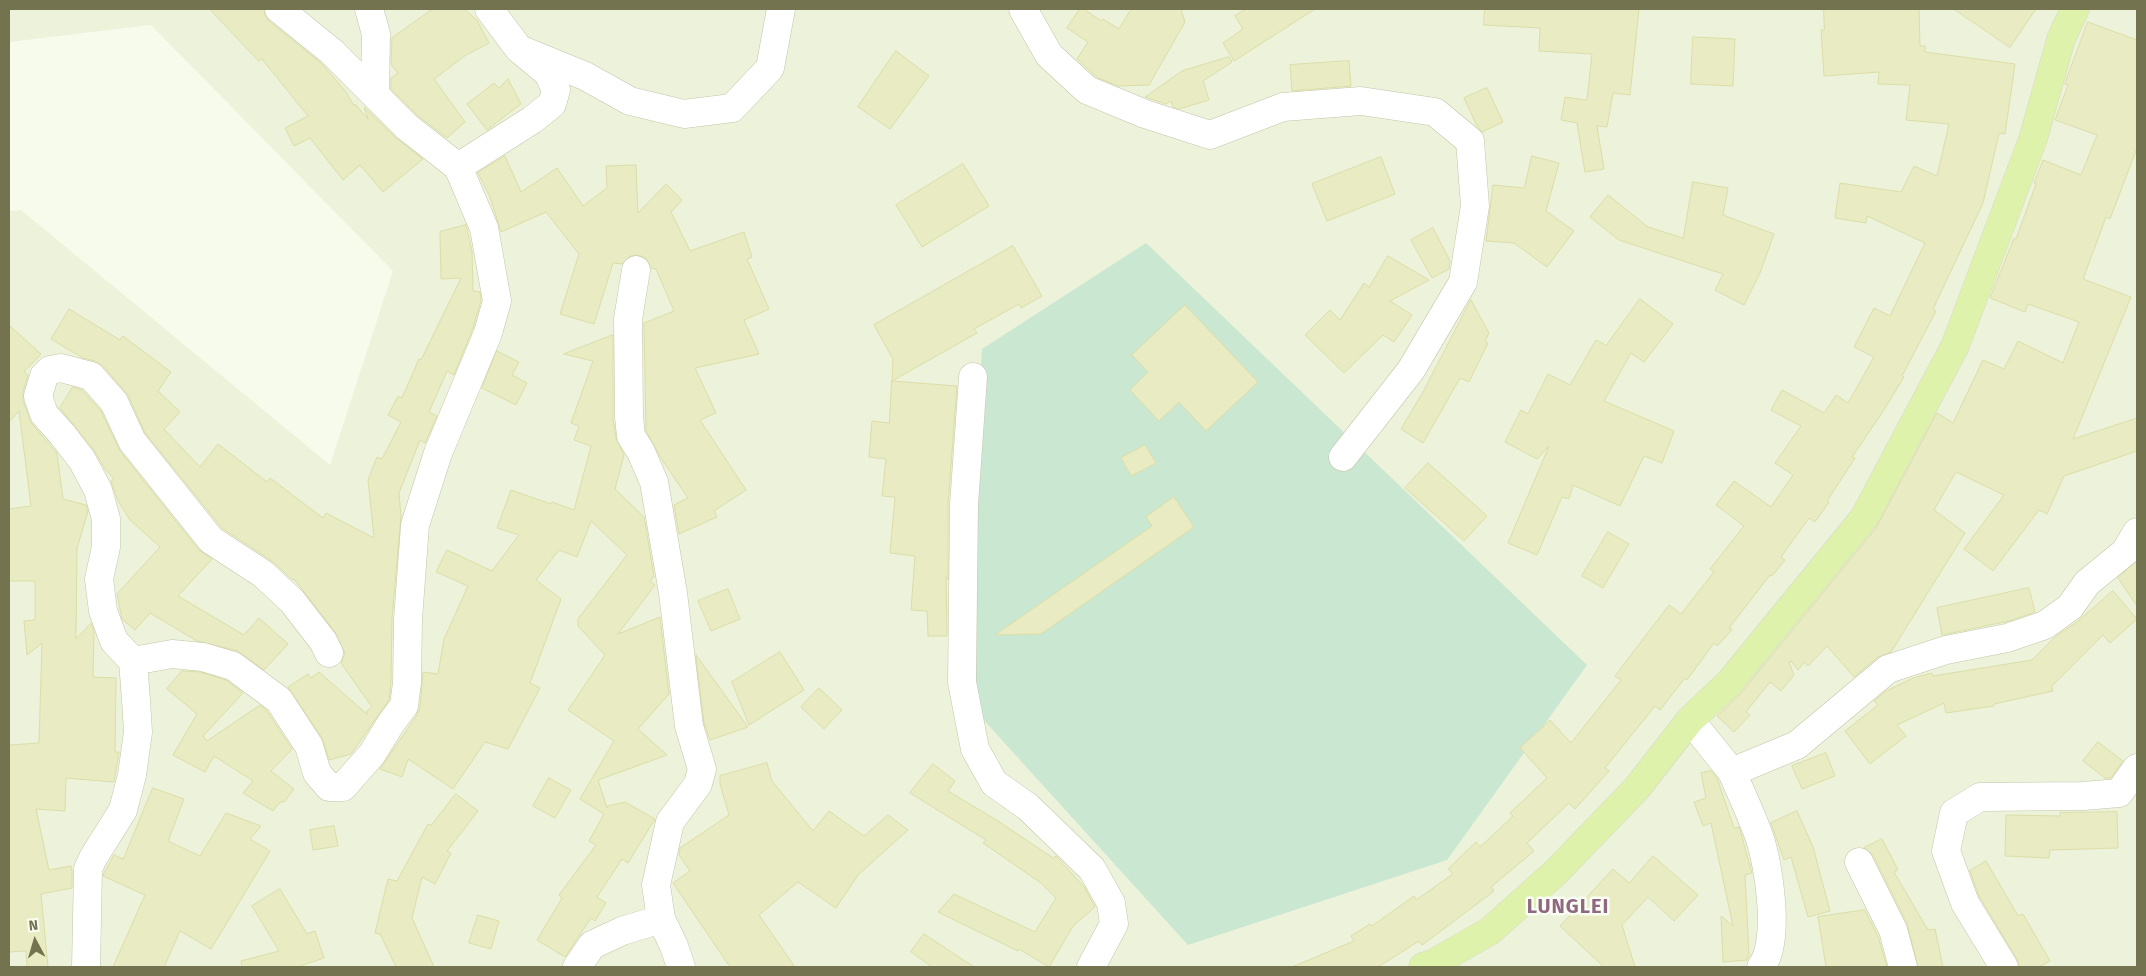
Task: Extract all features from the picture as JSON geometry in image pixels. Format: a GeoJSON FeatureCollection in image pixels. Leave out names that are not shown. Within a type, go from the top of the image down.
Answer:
{"type":"FeatureCollection","features":[{"type":"Feature","properties":{"kind":"main road"},"geometry":{"type":"LineString","coordinates":[[1422,967],[1434,963],[1490,931],[1556,871],[1637,788],[1690,720],[1730,682],[1864,518],[1955,346],[2033,139],[2061,39],[2075,9]]}},
{"type":"Feature","properties":{"kind":"street"},"geometry":{"type":"LineString","coordinates":[[132,661],[172,654],[203,657],[233,666],[280,700],[309,746],[318,774],[329,787],[343,787],[372,754],[404,706],[407,683],[408,619],[415,524],[438,452],[488,333],[497,301],[484,228],[458,167],[407,127],[332,52],[290,20],[279,9]]}},
{"type":"Feature","properties":{"kind":"street"},"geometry":{"type":"LineString","coordinates":[[369,9],[376,34],[375,94]]}},
{"type":"Feature","properties":{"kind":"street"},"geometry":{"type":"LineString","coordinates":[[458,167],[532,120],[552,104],[556,90],[548,73],[520,48],[489,9]]}},
{"type":"Feature","properties":{"kind":"street"},"geometry":{"type":"LineString","coordinates":[[520,48],[585,76],[630,102],[684,114],[732,108],[770,68],[782,9]]}},
{"type":"Feature","properties":{"kind":"street"},"geometry":{"type":"LineString","coordinates":[[1023,9],[1049,55],[1087,90],[1145,114],[1210,135],[1283,107],[1361,101],[1435,112],[1470,141],[1475,206],[1463,282],[1411,370],[1343,457]]}},
{"type":"Feature","properties":{"kind":"street"},"geometry":{"type":"LineString","coordinates":[[636,270],[628,319],[631,436],[654,482],[673,593],[689,726],[702,769],[698,784],[670,822],[656,885],[661,919],[674,946],[681,967]]}},
{"type":"Feature","properties":{"kind":"street"},"geometry":{"type":"LineString","coordinates":[[86,967],[88,869],[123,810],[132,775],[138,732],[132,661],[114,641],[102,611],[99,578],[106,547],[106,519],[98,490],[82,460],[44,414],[38,396],[44,376],[50,370],[61,368],[91,376],[114,402],[132,441],[211,540],[263,574],[292,601],[323,641],[329,653]]}},
{"type":"Feature","properties":{"kind":"street"},"geometry":{"type":"LineString","coordinates":[[973,377],[964,505],[962,682],[975,748],[994,783],[1028,807],[1092,869],[1111,903],[1114,924],[1091,967]]}},
{"type":"Feature","properties":{"kind":"street"},"geometry":{"type":"LineString","coordinates":[[1732,772],[1797,745],[1888,669],[1946,650],[2006,638],[2045,626],[2070,607],[2087,583],[2125,552],[2137,532]]}},
{"type":"Feature","properties":{"kind":"street"},"geometry":{"type":"LineString","coordinates":[[1690,720],[1732,772],[1760,837],[1770,888],[1772,930],[1765,962],[1761,967]]}},
{"type":"Feature","properties":{"kind":"street"},"geometry":{"type":"LineString","coordinates":[[2004,967],[1965,903],[1946,851],[1954,813],[1980,797],[2083,796],[2118,793],[2137,768]]}},
{"type":"Feature","properties":{"kind":"street"},"geometry":{"type":"LineString","coordinates":[[1859,862],[1893,930],[1903,967]]}},
{"type":"Feature","properties":{"kind":"street"},"geometry":{"type":"LineString","coordinates":[[577,967],[592,946],[622,931],[661,919]]}},
{"type":"Feature","properties":{"kind":"shaded area"},"geometry":{"type":"Polygon","coordinates":[[[9,9],[2137,9],[2137,967],[9,967],[9,211],[21,210],[330,465],[393,271],[151,25],[9,42],[9,9]]]}},
{"type":"Feature","properties":{"kind":"shaded area"},"geometry":{"type":"Polygon","coordinates":[[[1146,243],[1587,665],[1447,860],[1188,945],[981,717],[967,615],[982,349],[1146,243]]]}},
{"type":"Feature","properties":{"kind":"building"},"geometry":{"type":"Polygon","coordinates":[[[210,9],[264,9],[269,21],[322,64],[346,92],[354,106],[355,104],[368,119],[364,107],[396,138],[423,159],[383,192],[360,165],[343,180],[310,138],[294,146],[285,128],[308,116],[262,59],[259,61],[210,9]]]}},
{"type":"Feature","properties":{"kind":"building"},"geometry":{"type":"Polygon","coordinates":[[[433,9],[464,9],[477,20],[489,43],[466,55],[434,79],[465,122],[447,138],[417,115],[391,89],[391,78],[398,73],[391,64],[392,38],[433,9]]]}},
{"type":"Feature","properties":{"kind":"building"},"geometry":{"type":"Polygon","coordinates":[[[1080,9],[1084,9],[1101,21],[1103,19],[1119,29],[1131,9],[1181,9],[1185,22],[1149,85],[1118,86],[1098,78],[1077,59],[1088,42],[1067,28],[1080,9]]]}},
{"type":"Feature","properties":{"kind":"building"},"geometry":{"type":"Polygon","coordinates":[[[1246,9],[1315,9],[1234,61],[1223,43],[1243,29],[1235,16],[1246,9]]]}},
{"type":"Feature","properties":{"kind":"building"},"geometry":{"type":"Polygon","coordinates":[[[1485,9],[1639,9],[1630,95],[1613,93],[1607,127],[1597,126],[1604,169],[1585,172],[1577,123],[1561,120],[1565,97],[1587,100],[1592,54],[1539,51],[1540,28],[1484,25],[1485,9]]]}},
{"type":"Feature","properties":{"kind":"building"},"geometry":{"type":"Polygon","coordinates":[[[1824,9],[1919,9],[1920,46],[1925,46],[1925,52],[2015,64],[2005,134],[1999,133],[1983,203],[1933,309],[1936,311],[1902,376],[1904,377],[1852,457],[1855,458],[1827,501],[1829,502],[1815,522],[1809,518],[1781,557],[1785,560],[1772,576],[1770,575],[1729,628],[1732,630],[1717,646],[1714,643],[1687,680],[1685,678],[1660,710],[1655,706],[1605,768],[1609,771],[1575,809],[1569,803],[1527,843],[1534,851],[1491,887],[1494,891],[1422,945],[1419,941],[1378,967],[1292,967],[1354,941],[1351,936],[1370,924],[1372,926],[1414,896],[1416,900],[1453,874],[1448,869],[1476,842],[1480,847],[1513,816],[1510,813],[1547,778],[1520,748],[1550,720],[1571,743],[1621,680],[1615,676],[1669,605],[1681,614],[1714,572],[1710,569],[1744,526],[1716,505],[1734,481],[1771,507],[1793,475],[1775,463],[1801,426],[1771,410],[1782,390],[1824,413],[1836,395],[1848,403],[1874,357],[1854,347],[1874,308],[1890,316],[1925,243],[1867,216],[1866,223],[1835,218],[1840,183],[1901,192],[1914,166],[1937,176],[1949,124],[1906,120],[1910,85],[1878,84],[1879,72],[1824,76],[1821,30],[1824,30],[1824,9]]]}},
{"type":"Feature","properties":{"kind":"building"},"geometry":{"type":"Polygon","coordinates":[[[1954,9],[2036,9],[2010,47],[1954,9]]]}},
{"type":"Feature","properties":{"kind":"building"},"geometry":{"type":"Polygon","coordinates":[[[2088,22],[2137,40],[2137,148],[2110,219],[2106,217],[2083,279],[2131,297],[2073,439],[2137,418],[2137,451],[2064,476],[2047,514],[2039,510],[1993,571],[1964,549],[2004,495],[1956,472],[1934,510],[1965,533],[1891,652],[1878,657],[1854,677],[1827,646],[1808,666],[1804,662],[1798,670],[1791,661],[1789,662],[1794,675],[1781,691],[1770,682],[1746,712],[1750,715],[1734,732],[1717,716],[1742,692],[1876,528],[1937,413],[1953,423],[1983,360],[2004,369],[2018,341],[2063,363],[2079,322],[2028,304],[2025,312],[1990,298],[2014,238],[2016,239],[2043,160],[2081,175],[2097,135],[2055,120],[2068,85],[2065,84],[2088,22]]]}},
{"type":"Feature","properties":{"kind":"building"},"geometry":{"type":"Polygon","coordinates":[[[1693,37],[1735,39],[1733,86],[1691,84],[1693,37]]]}},
{"type":"Feature","properties":{"kind":"building"},"geometry":{"type":"Polygon","coordinates":[[[896,51],[929,76],[890,129],[858,107],[896,51]]]}},
{"type":"Feature","properties":{"kind":"building"},"geometry":{"type":"Polygon","coordinates":[[[1229,57],[1232,62],[1203,81],[1209,100],[1179,109],[1173,107],[1171,101],[1166,104],[1145,97],[1182,71],[1229,57]]]}},
{"type":"Feature","properties":{"kind":"building"},"geometry":{"type":"Polygon","coordinates":[[[1349,61],[1351,86],[1292,91],[1290,65],[1349,61]]]}},
{"type":"Feature","properties":{"kind":"building"},"geometry":{"type":"Polygon","coordinates":[[[508,79],[521,104],[487,130],[467,104],[494,83],[499,88],[508,79]]]}},
{"type":"Feature","properties":{"kind":"building"},"geometry":{"type":"Polygon","coordinates":[[[1487,88],[1503,122],[1482,132],[1477,126],[1464,98],[1487,88]]]}},
{"type":"Feature","properties":{"kind":"building"},"geometry":{"type":"Polygon","coordinates":[[[505,156],[521,192],[557,168],[583,206],[607,188],[606,166],[636,165],[638,213],[666,184],[682,200],[671,212],[690,251],[744,232],[752,257],[747,259],[769,309],[744,320],[759,354],[695,368],[716,413],[700,420],[746,490],[714,511],[717,517],[679,534],[674,505],[688,498],[661,458],[646,431],[644,323],[674,311],[656,269],[651,268],[646,258],[638,255],[630,256],[622,264],[613,263],[594,324],[560,314],[579,254],[546,212],[501,232],[490,197],[478,173],[505,156]]]}},
{"type":"Feature","properties":{"kind":"building"},"geometry":{"type":"Polygon","coordinates":[[[1532,156],[1559,163],[1546,211],[1574,231],[1547,267],[1514,243],[1486,241],[1493,185],[1524,188],[1532,156]]]}},
{"type":"Feature","properties":{"kind":"building"},"geometry":{"type":"Polygon","coordinates":[[[1381,157],[1395,194],[1327,221],[1312,184],[1381,157]]]}},
{"type":"Feature","properties":{"kind":"building"},"geometry":{"type":"Polygon","coordinates":[[[963,164],[989,206],[922,247],[896,205],[963,164]]]}},
{"type":"Feature","properties":{"kind":"building"},"geometry":{"type":"Polygon","coordinates":[[[1693,182],[1728,188],[1723,215],[1774,234],[1760,273],[1744,305],[1715,290],[1723,274],[1619,240],[1590,217],[1608,195],[1648,227],[1683,238],[1693,182]]]}},
{"type":"Feature","properties":{"kind":"building"},"geometry":{"type":"Polygon","coordinates":[[[466,225],[472,251],[473,291],[480,292],[481,300],[473,328],[454,375],[447,371],[429,412],[437,416],[425,443],[420,440],[399,493],[401,516],[392,618],[389,700],[351,754],[329,760],[322,738],[288,687],[308,674],[311,678],[319,672],[368,715],[366,712],[372,707],[341,663],[345,653],[335,632],[294,579],[272,561],[222,528],[145,433],[128,395],[103,366],[95,361],[83,358],[51,339],[69,309],[120,340],[123,336],[171,372],[158,391],[180,412],[164,429],[200,467],[218,444],[267,482],[270,478],[323,518],[326,513],[374,538],[368,480],[377,457],[382,459],[401,422],[388,415],[398,396],[402,398],[419,359],[421,360],[461,278],[441,279],[440,232],[466,225]]]}},
{"type":"Feature","properties":{"kind":"building"},"geometry":{"type":"Polygon","coordinates":[[[1433,228],[1450,261],[1449,269],[1432,278],[1411,240],[1433,228]]]}},
{"type":"Feature","properties":{"kind":"building"},"geometry":{"type":"Polygon","coordinates":[[[1013,246],[1042,296],[1021,308],[1019,304],[974,329],[977,333],[892,381],[893,359],[874,325],[1013,246]]]}},
{"type":"Feature","properties":{"kind":"building"},"geometry":{"type":"Polygon","coordinates":[[[1388,256],[1429,280],[1390,301],[1412,315],[1394,342],[1383,335],[1344,373],[1305,335],[1330,310],[1340,320],[1364,283],[1369,287],[1388,256]]]}},
{"type":"Feature","properties":{"kind":"building"},"geometry":{"type":"Polygon","coordinates":[[[1640,299],[1673,324],[1644,362],[1631,353],[1604,401],[1674,431],[1662,463],[1644,456],[1620,506],[1573,485],[1569,499],[1562,497],[1537,555],[1508,543],[1549,446],[1537,459],[1505,442],[1521,410],[1528,414],[1548,374],[1570,385],[1596,340],[1606,345],[1640,299]]]}},
{"type":"Feature","properties":{"kind":"building"},"geometry":{"type":"Polygon","coordinates":[[[1471,300],[1489,333],[1485,341],[1488,343],[1469,382],[1460,378],[1423,443],[1401,429],[1423,392],[1471,300]]]}},
{"type":"Feature","properties":{"kind":"building"},"geometry":{"type":"Polygon","coordinates":[[[1185,305],[1258,382],[1206,431],[1179,402],[1159,421],[1130,390],[1148,372],[1132,355],[1185,305]]]}},
{"type":"Feature","properties":{"kind":"building"},"geometry":{"type":"Polygon","coordinates":[[[9,325],[41,354],[24,372],[28,375],[23,392],[23,401],[32,424],[57,453],[63,499],[86,505],[88,511],[77,548],[76,639],[91,623],[94,632],[93,677],[116,678],[115,752],[119,752],[114,782],[66,778],[65,811],[36,809],[49,870],[71,866],[72,871],[72,888],[41,894],[48,967],[27,967],[26,951],[9,952],[9,745],[39,743],[42,643],[27,655],[24,621],[35,620],[35,581],[9,581],[9,509],[31,506],[19,411],[9,422],[9,325]]]}},
{"type":"Feature","properties":{"kind":"building"},"geometry":{"type":"Polygon","coordinates":[[[613,335],[613,419],[616,438],[624,455],[615,489],[644,517],[654,576],[650,581],[655,585],[618,634],[660,617],[669,694],[638,729],[667,755],[598,780],[607,808],[608,806],[625,802],[655,819],[628,863],[622,859],[597,897],[606,903],[595,921],[591,918],[565,957],[537,940],[562,898],[559,895],[596,845],[589,841],[604,814],[580,799],[614,741],[568,710],[605,655],[578,626],[578,619],[627,555],[591,521],[577,557],[559,550],[536,580],[561,599],[530,683],[540,688],[508,749],[485,742],[453,789],[408,759],[402,777],[380,769],[417,715],[420,708],[423,672],[438,674],[444,639],[468,586],[436,572],[447,550],[492,571],[519,535],[497,528],[511,490],[574,510],[591,446],[574,440],[579,426],[571,423],[593,361],[564,354],[613,335]]]}},
{"type":"Feature","properties":{"kind":"building"},"geometry":{"type":"Polygon","coordinates":[[[497,351],[519,362],[512,375],[527,383],[516,405],[482,388],[497,351]]]}},
{"type":"Feature","properties":{"kind":"building"},"geometry":{"type":"Polygon","coordinates":[[[892,381],[957,386],[948,505],[947,636],[928,636],[927,611],[911,610],[915,556],[890,553],[895,497],[882,496],[886,459],[869,457],[872,421],[889,423],[892,381]]]}},
{"type":"Feature","properties":{"kind":"building"},"geometry":{"type":"Polygon","coordinates":[[[73,387],[82,390],[101,411],[120,451],[199,550],[212,559],[178,596],[244,635],[259,618],[288,644],[264,670],[238,651],[197,641],[150,613],[135,630],[122,619],[117,594],[160,547],[130,520],[117,499],[111,481],[114,479],[105,469],[94,450],[60,408],[73,387]]]}},
{"type":"Feature","properties":{"kind":"building"},"geometry":{"type":"Polygon","coordinates":[[[1145,445],[1156,463],[1131,476],[1121,458],[1145,445]]]}},
{"type":"Feature","properties":{"kind":"building"},"geometry":{"type":"Polygon","coordinates":[[[1428,463],[1487,516],[1464,541],[1405,488],[1428,463]]]}},
{"type":"Feature","properties":{"kind":"building"},"geometry":{"type":"Polygon","coordinates":[[[1174,497],[1194,527],[1041,634],[995,635],[1152,526],[1146,517],[1174,497]]]}},
{"type":"Feature","properties":{"kind":"building"},"geometry":{"type":"Polygon","coordinates":[[[1608,532],[1629,544],[1603,588],[1582,576],[1608,532]]]}},
{"type":"Feature","properties":{"kind":"building"},"geometry":{"type":"Polygon","coordinates":[[[2137,561],[2137,606],[2118,578],[2137,561]]]}},
{"type":"Feature","properties":{"kind":"building"},"geometry":{"type":"Polygon","coordinates":[[[2029,588],[2035,612],[2009,621],[1942,635],[1937,608],[2029,588]]]}},
{"type":"Feature","properties":{"kind":"building"},"geometry":{"type":"Polygon","coordinates":[[[728,589],[740,619],[711,631],[698,601],[728,589]]]}},
{"type":"Feature","properties":{"kind":"building"},"geometry":{"type":"Polygon","coordinates":[[[2113,591],[2137,619],[2110,643],[2103,635],[2052,686],[2053,691],[1994,704],[1994,706],[1946,713],[1944,703],[1897,725],[1906,736],[1870,764],[1845,731],[1878,705],[1874,701],[1886,691],[1913,678],[1932,673],[1933,676],[2032,660],[2055,637],[2077,622],[2113,591]]]}},
{"type":"Feature","properties":{"kind":"building"},"geometry":{"type":"Polygon","coordinates":[[[780,652],[804,690],[749,725],[732,682],[780,652]]]}},
{"type":"Feature","properties":{"kind":"building"},"geometry":{"type":"Polygon","coordinates":[[[696,655],[748,727],[710,740],[704,723],[696,655]]]}},
{"type":"Feature","properties":{"kind":"building"},"geometry":{"type":"Polygon","coordinates":[[[182,671],[200,672],[226,680],[243,693],[203,736],[207,741],[260,705],[267,711],[292,749],[271,771],[294,789],[284,802],[280,802],[273,811],[243,793],[253,781],[214,756],[205,772],[173,755],[197,714],[167,689],[182,671]]]}},
{"type":"Feature","properties":{"kind":"building"},"geometry":{"type":"Polygon","coordinates":[[[819,688],[842,710],[824,729],[801,707],[819,688]]]}},
{"type":"Feature","properties":{"kind":"building"},"geometry":{"type":"Polygon","coordinates":[[[2098,742],[2123,761],[2111,778],[2105,778],[2083,761],[2098,742]]]}},
{"type":"Feature","properties":{"kind":"building"},"geometry":{"type":"Polygon","coordinates":[[[1826,753],[1835,776],[1802,789],[1792,766],[1826,753]]]}},
{"type":"Feature","properties":{"kind":"building"},"geometry":{"type":"Polygon","coordinates":[[[767,763],[772,781],[813,831],[829,811],[864,836],[888,815],[908,830],[858,875],[836,908],[798,882],[759,915],[795,967],[730,967],[673,883],[690,871],[679,855],[680,848],[729,815],[720,784],[720,776],[767,763]]]}},
{"type":"Feature","properties":{"kind":"building"},"geometry":{"type":"Polygon","coordinates":[[[933,764],[955,781],[948,791],[998,821],[1053,858],[1056,856],[1085,888],[1095,907],[1073,926],[1049,967],[1019,949],[1018,951],[938,912],[954,894],[1035,932],[1056,898],[1041,883],[983,843],[986,840],[910,793],[933,764]]]}},
{"type":"Feature","properties":{"kind":"building"},"geometry":{"type":"Polygon","coordinates":[[[1711,771],[1717,778],[1734,828],[1739,827],[1752,873],[1745,875],[1749,955],[1747,960],[1723,962],[1721,916],[1733,926],[1711,823],[1703,826],[1694,802],[1706,798],[1701,773],[1711,771]]]}},
{"type":"Feature","properties":{"kind":"building"},"geometry":{"type":"Polygon","coordinates":[[[549,778],[571,790],[555,818],[533,806],[549,778]]]}},
{"type":"Feature","properties":{"kind":"building"},"geometry":{"type":"Polygon","coordinates":[[[153,788],[184,799],[168,841],[200,856],[226,813],[261,826],[250,839],[270,851],[211,949],[180,931],[164,967],[113,967],[145,895],[103,876],[114,855],[123,859],[153,788]]]}},
{"type":"Feature","properties":{"kind":"building"},"geometry":{"type":"Polygon","coordinates":[[[456,794],[478,811],[447,851],[451,853],[435,884],[422,877],[412,918],[434,967],[396,967],[380,934],[375,933],[388,879],[397,881],[428,824],[431,825],[456,794]]]}},
{"type":"Feature","properties":{"kind":"building"},"geometry":{"type":"Polygon","coordinates":[[[1797,811],[1813,847],[1830,911],[1808,917],[1791,857],[1784,860],[1771,823],[1797,811]]]}},
{"type":"Feature","properties":{"kind":"building"},"geometry":{"type":"Polygon","coordinates":[[[2117,812],[2118,848],[2050,850],[2049,858],[2005,856],[2006,815],[2060,816],[2060,813],[2117,812]]]}},
{"type":"Feature","properties":{"kind":"building"},"geometry":{"type":"Polygon","coordinates":[[[334,826],[338,846],[313,850],[310,830],[334,826]]]}},
{"type":"Feature","properties":{"kind":"building"},"geometry":{"type":"Polygon","coordinates":[[[1882,839],[1898,870],[1894,872],[1928,930],[1935,929],[1943,967],[1918,967],[1907,923],[1873,855],[1864,848],[1882,839]]]}},
{"type":"Feature","properties":{"kind":"building"},"geometry":{"type":"Polygon","coordinates":[[[1653,856],[1698,895],[1674,921],[1648,897],[1622,925],[1635,967],[1604,967],[1560,926],[1613,869],[1629,883],[1653,856]]]}},
{"type":"Feature","properties":{"kind":"building"},"geometry":{"type":"Polygon","coordinates":[[[1986,861],[2018,916],[2023,914],[2050,961],[2039,967],[2020,967],[1979,896],[1970,871],[1986,861]]]}},
{"type":"Feature","properties":{"kind":"building"},"geometry":{"type":"Polygon","coordinates":[[[280,889],[307,934],[315,931],[324,958],[297,967],[242,967],[241,961],[279,951],[252,906],[280,889]]]}},
{"type":"Feature","properties":{"kind":"building"},"geometry":{"type":"Polygon","coordinates":[[[1865,910],[1878,936],[1887,967],[1826,967],[1818,917],[1865,910]]]}},
{"type":"Feature","properties":{"kind":"building"},"geometry":{"type":"Polygon","coordinates":[[[478,915],[499,921],[491,949],[469,943],[478,915]]]}},
{"type":"Feature","properties":{"kind":"building"},"geometry":{"type":"Polygon","coordinates":[[[924,934],[974,967],[932,967],[911,952],[924,934]]]}},
{"type":"Feature","properties":{"kind":"district","name":"LUNGLEI"},"geometry":{"type":"Point","coordinates":[1568,907]}}]}
